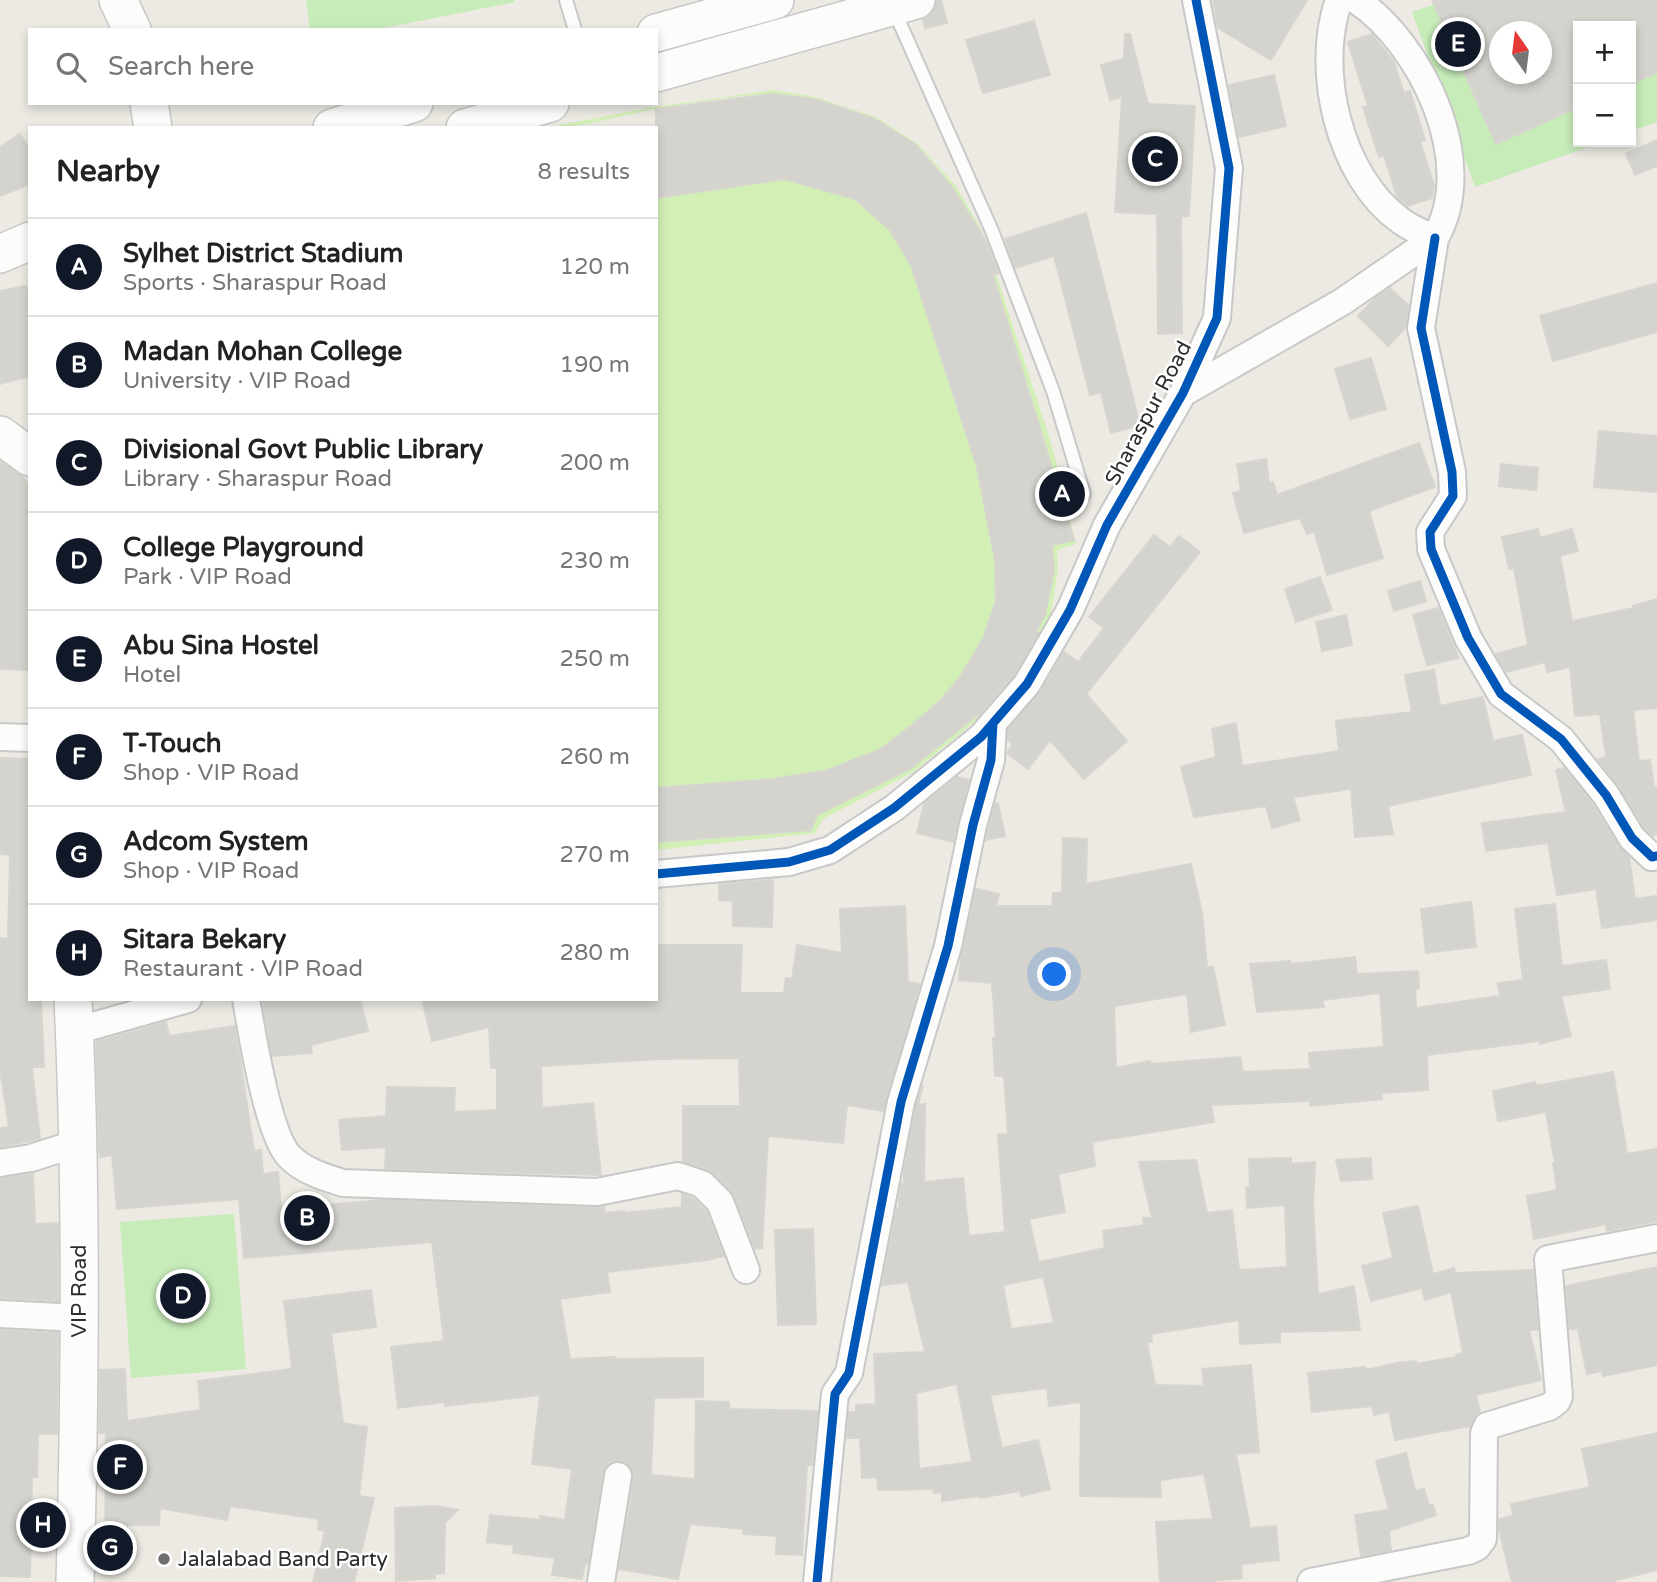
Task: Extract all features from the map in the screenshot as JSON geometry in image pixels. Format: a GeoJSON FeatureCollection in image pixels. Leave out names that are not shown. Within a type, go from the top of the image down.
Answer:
{"type":"FeatureCollection","features":[{"type":"Feature","properties":{"kind":"main road"},"geometry":{"type":"LineString","coordinates":[[118,0],[131,28]]}},
{"type":"Feature","properties":{"kind":"main road"},"geometry":{"type":"LineString","coordinates":[[141,28],[144,0]]}},
{"type":"Feature","properties":{"kind":"main road"},"geometry":{"type":"LineString","coordinates":[[658,32],[775,0]]}},
{"type":"Feature","properties":{"kind":"main road"},"geometry":{"type":"LineString","coordinates":[[658,72],[904,3]]}},
{"type":"Feature","properties":{"kind":"main road"},"geometry":{"type":"LineString","coordinates":[[149,105],[153,126]]}},
{"type":"Feature","properties":{"kind":"main road"},"geometry":{"type":"LineString","coordinates":[[339,126],[408,105]]}},
{"type":"Feature","properties":{"kind":"main road"},"geometry":{"type":"LineString","coordinates":[[471,126],[543,105]]}},
{"type":"Feature","properties":{"kind":"main road"},"geometry":{"type":"LineString","coordinates":[[0,254],[28,242]]}},
{"type":"Feature","properties":{"kind":"main road"},"geometry":{"type":"LineString","coordinates":[[0,435],[28,456]]}},
{"type":"Feature","properties":{"kind":"main road","name":"VIP Road"},"geometry":{"type":"LineString","coordinates":[[74,1015],[79,1318],[75,1582]]}},
{"type":"Feature","properties":{"kind":"street","name":"Sharaspur Road"},"geometry":{"type":"LineString","coordinates":[[658,874],[789,862],[830,850],[894,808],[981,737],[1027,684],[1070,610],[1107,525],[1183,393],[1217,318],[1229,167],[1196,0]]}},
{"type":"Feature","properties":{"kind":"street"},"geometry":{"type":"LineString","coordinates":[[1339,0],[1332,20],[1328,61],[1333,104],[1344,138],[1363,179],[1378,200],[1401,222],[1435,238]]}},
{"type":"Feature","properties":{"kind":"street"},"geometry":{"type":"LineString","coordinates":[[1356,0],[1390,29],[1423,75],[1436,101],[1446,137],[1449,184],[1444,216],[1435,238],[1421,328],[1452,472],[1453,496],[1430,532],[1431,549],[1468,638],[1501,694],[1560,739],[1606,795],[1632,838],[1651,857],[1657,856]]}},
{"type":"Feature","properties":{"kind":"street"},"geometry":{"type":"LineString","coordinates":[[1183,393],[1342,302],[1435,238]]}},
{"type":"Feature","properties":{"kind":"street"},"geometry":{"type":"LineString","coordinates":[[817,1582],[835,1394],[849,1373],[901,1102],[948,946],[973,825],[990,760],[993,723]]}},
{"type":"Feature","properties":{"kind":"street"},"geometry":{"type":"LineString","coordinates":[[0,737],[28,738]]}},
{"type":"Feature","properties":{"kind":"street"},"geometry":{"type":"LineString","coordinates":[[74,1015],[174,1001]]}},
{"type":"Feature","properties":{"kind":"street"},"geometry":{"type":"LineString","coordinates":[[246,1001],[254,1046],[278,1140],[290,1157],[315,1174],[343,1183],[597,1192],[678,1176],[702,1184],[720,1202],[746,1270]]}},
{"type":"Feature","properties":{"kind":"street"},"geometry":{"type":"LineString","coordinates":[[0,1163],[31,1158],[78,1143]]}},
{"type":"Feature","properties":{"kind":"street"},"geometry":{"type":"LineString","coordinates":[[1311,1582],[1477,1547],[1483,1539],[1484,1433],[1487,1426],[1549,1407],[1558,1401],[1548,1259],[1657,1238]]}},
{"type":"Feature","properties":{"kind":"street"},"geometry":{"type":"LineString","coordinates":[[0,1314],[79,1318]]}},
{"type":"Feature","properties":{"kind":"street"},"geometry":{"type":"LineString","coordinates":[[601,1582],[618,1476]]}},
{"type":"Feature","properties":{"kind":"lane"},"geometry":{"type":"LineString","coordinates":[[566,0],[574,28]]}},
{"type":"Feature","properties":{"kind":"lane"},"geometry":{"type":"LineString","coordinates":[[904,3],[1053,391],[1084,494]]}},
{"type":"Feature","properties":{"kind":"green space"},"geometry":{"type":"Polygon","coordinates":[[[306,0],[515,2],[384,28],[310,28],[306,0]]]}},
{"type":"Feature","properties":{"kind":"green space"},"geometry":{"type":"Polygon","coordinates":[[[1447,0],[1657,0],[1657,122],[1636,129],[1636,21],[1573,21],[1573,147],[1588,147],[1475,187],[1412,12],[1447,0]]]}},
{"type":"Feature","properties":{"kind":"green space"},"geometry":{"type":"Polygon","coordinates":[[[773,90],[816,97],[876,117],[918,144],[956,186],[982,231],[1052,446],[1076,544],[1057,550],[1058,570],[1050,618],[998,703],[913,772],[823,819],[815,833],[658,850],[658,843],[811,830],[817,815],[911,769],[997,698],[1045,615],[1054,570],[1052,545],[1074,540],[979,230],[958,196],[925,154],[901,134],[866,116],[828,102],[789,95],[727,98],[655,109],[586,124],[554,126],[654,107],[773,90]]]}},
{"type":"Feature","properties":{"kind":"green space"},"geometry":{"type":"Polygon","coordinates":[[[785,179],[855,199],[890,230],[911,265],[977,467],[995,560],[996,601],[983,639],[960,677],[941,700],[911,726],[879,750],[828,770],[773,779],[658,788],[658,198],[785,179]]]}},
{"type":"Feature","properties":{"kind":"green space"},"geometry":{"type":"Polygon","coordinates":[[[234,1214],[246,1369],[131,1378],[120,1222],[234,1214]]]}},
{"type":"Feature","properties":{"kind":"building"},"geometry":{"type":"Polygon","coordinates":[[[941,0],[947,23],[925,28],[923,20],[931,14],[936,1],[941,0]]]}},
{"type":"Feature","properties":{"kind":"building"},"geometry":{"type":"Polygon","coordinates":[[[1213,0],[1307,0],[1271,60],[1218,28],[1213,0]]]}},
{"type":"Feature","properties":{"kind":"building"},"geometry":{"type":"Polygon","coordinates":[[[1432,0],[1657,0],[1657,72],[1636,82],[1636,21],[1573,21],[1573,109],[1496,144],[1432,0]]]}},
{"type":"Feature","properties":{"kind":"building"},"geometry":{"type":"Polygon","coordinates":[[[1034,21],[1050,75],[983,93],[966,40],[1034,21]]]}},
{"type":"Feature","properties":{"kind":"building"},"geometry":{"type":"Polygon","coordinates":[[[1125,34],[1130,34],[1148,104],[1195,106],[1189,216],[1181,216],[1182,333],[1158,334],[1157,214],[1115,212],[1122,97],[1110,100],[1101,65],[1124,59],[1125,34]]]}},
{"type":"Feature","properties":{"kind":"building"},"geometry":{"type":"Polygon","coordinates":[[[1372,34],[1394,62],[1404,93],[1410,91],[1425,140],[1420,142],[1434,185],[1432,198],[1408,206],[1397,197],[1384,155],[1379,157],[1363,107],[1368,106],[1348,42],[1372,34]]]}},
{"type":"Feature","properties":{"kind":"building"},"geometry":{"type":"Polygon","coordinates":[[[1274,75],[1286,126],[1239,137],[1229,85],[1274,75]]]}},
{"type":"Feature","properties":{"kind":"building"},"geometry":{"type":"Polygon","coordinates":[[[772,94],[815,99],[875,119],[916,145],[952,187],[986,241],[999,273],[993,275],[1074,540],[1052,545],[1054,570],[1045,615],[1036,631],[1039,633],[1014,675],[978,716],[910,769],[817,815],[811,830],[658,842],[658,788],[773,779],[828,770],[879,750],[941,700],[960,677],[983,639],[996,601],[995,560],[977,467],[911,265],[890,230],[855,199],[785,179],[658,198],[656,109],[772,94]]]}},
{"type":"Feature","properties":{"kind":"building"},"geometry":{"type":"Polygon","coordinates":[[[20,134],[28,147],[28,185],[0,196],[0,147],[20,134]]]}},
{"type":"Feature","properties":{"kind":"building"},"geometry":{"type":"Polygon","coordinates":[[[1657,140],[1657,166],[1635,175],[1626,154],[1657,140]]]}},
{"type":"Feature","properties":{"kind":"building"},"geometry":{"type":"Polygon","coordinates":[[[1086,213],[1140,425],[1111,433],[1101,392],[1090,395],[1054,256],[1015,268],[1005,239],[1086,213]]]}},
{"type":"Feature","properties":{"kind":"building"},"geometry":{"type":"Polygon","coordinates":[[[1657,283],[1657,332],[1553,361],[1540,316],[1657,283]]]}},
{"type":"Feature","properties":{"kind":"building"},"geometry":{"type":"Polygon","coordinates":[[[26,286],[28,377],[0,384],[0,291],[26,286]]]}},
{"type":"Feature","properties":{"kind":"building"},"geometry":{"type":"Polygon","coordinates":[[[1390,288],[1409,306],[1405,328],[1388,346],[1358,316],[1375,298],[1390,288]]]}},
{"type":"Feature","properties":{"kind":"building"},"geometry":{"type":"Polygon","coordinates":[[[1371,358],[1386,409],[1350,419],[1335,369],[1371,358]]]}},
{"type":"Feature","properties":{"kind":"building"},"geometry":{"type":"Polygon","coordinates":[[[1599,431],[1657,436],[1657,492],[1594,487],[1599,431]]]}},
{"type":"Feature","properties":{"kind":"building"},"geometry":{"type":"Polygon","coordinates":[[[1419,443],[1435,487],[1369,511],[1383,558],[1327,575],[1314,531],[1307,534],[1300,518],[1244,533],[1233,493],[1241,491],[1237,464],[1266,459],[1269,483],[1273,482],[1277,495],[1419,443]]]}},
{"type":"Feature","properties":{"kind":"building"},"geometry":{"type":"Polygon","coordinates":[[[0,461],[22,476],[28,484],[28,670],[0,669],[0,461]]]}},
{"type":"Feature","properties":{"kind":"building"},"geometry":{"type":"Polygon","coordinates":[[[1501,464],[1538,468],[1536,490],[1499,486],[1501,464]]]}},
{"type":"Feature","properties":{"kind":"building"},"geometry":{"type":"Polygon","coordinates":[[[1538,529],[1540,538],[1572,529],[1578,551],[1560,556],[1572,621],[1633,608],[1657,599],[1657,708],[1633,710],[1639,761],[1650,760],[1654,788],[1657,787],[1657,834],[1652,836],[1598,759],[1606,757],[1600,714],[1575,716],[1570,667],[1547,672],[1545,662],[1506,672],[1496,654],[1528,645],[1514,568],[1509,569],[1502,537],[1538,529]]]}},
{"type":"Feature","properties":{"kind":"building"},"geometry":{"type":"Polygon","coordinates":[[[1154,535],[1170,547],[1179,536],[1200,552],[1086,694],[1127,741],[1084,779],[1050,740],[1028,769],[1007,753],[1013,744],[1008,740],[1008,729],[1039,694],[1064,652],[1078,662],[1104,628],[1089,617],[1154,535]]]}},
{"type":"Feature","properties":{"kind":"building"},"geometry":{"type":"Polygon","coordinates":[[[1320,577],[1332,610],[1296,622],[1285,589],[1320,577]]]}},
{"type":"Feature","properties":{"kind":"building"},"geometry":{"type":"Polygon","coordinates":[[[1420,581],[1426,601],[1394,611],[1388,591],[1420,581]]]}},
{"type":"Feature","properties":{"kind":"building"},"geometry":{"type":"Polygon","coordinates":[[[1438,608],[1459,658],[1427,665],[1413,615],[1438,608]]]}},
{"type":"Feature","properties":{"kind":"building"},"geometry":{"type":"Polygon","coordinates":[[[1346,615],[1352,645],[1322,651],[1316,622],[1346,615]]]}},
{"type":"Feature","properties":{"kind":"building"},"geometry":{"type":"Polygon","coordinates":[[[1434,670],[1440,706],[1483,697],[1493,741],[1522,735],[1531,775],[1388,806],[1393,834],[1355,837],[1351,789],[1293,797],[1300,820],[1272,828],[1266,806],[1194,817],[1181,767],[1216,757],[1212,729],[1236,723],[1242,766],[1339,751],[1336,721],[1412,712],[1405,675],[1434,670]]]}},
{"type":"Feature","properties":{"kind":"building"},"geometry":{"type":"Polygon","coordinates":[[[0,758],[28,759],[28,1001],[41,1001],[44,1067],[32,1067],[40,1139],[0,1147],[0,1128],[9,1127],[0,1069],[0,938],[8,939],[10,855],[0,854],[0,758]]]}},
{"type":"Feature","properties":{"kind":"building"},"geometry":{"type":"Polygon","coordinates":[[[1564,768],[1593,804],[1629,857],[1635,899],[1657,896],[1657,920],[1602,928],[1596,889],[1557,895],[1548,843],[1486,851],[1482,823],[1566,812],[1556,770],[1564,768]]]}},
{"type":"Feature","properties":{"kind":"building"},"geometry":{"type":"Polygon","coordinates":[[[957,777],[969,780],[953,842],[917,833],[924,804],[957,777]]]}},
{"type":"Feature","properties":{"kind":"building"},"geometry":{"type":"Polygon","coordinates":[[[995,803],[998,803],[1005,836],[986,840],[995,803]]]}},
{"type":"Feature","properties":{"kind":"building"},"geometry":{"type":"Polygon","coordinates":[[[1063,838],[1087,839],[1086,884],[1191,864],[1202,913],[1207,967],[1213,967],[1225,1025],[1191,1032],[1187,994],[1114,1006],[1116,1068],[1150,1061],[1150,1064],[1240,1057],[1243,1072],[1310,1069],[1309,1053],[1384,1047],[1380,993],[1322,1000],[1324,1007],[1257,1012],[1250,964],[1290,961],[1290,964],[1355,957],[1357,974],[1418,971],[1416,1008],[1500,996],[1498,983],[1523,980],[1515,909],[1555,904],[1562,966],[1606,960],[1610,989],[1561,996],[1571,1036],[1540,1044],[1539,1041],[1427,1055],[1428,1090],[1381,1093],[1382,1099],[1310,1106],[1310,1101],[1211,1105],[1214,1122],[1092,1142],[1095,1166],[1058,1174],[1065,1212],[1029,1219],[1042,1277],[1003,1285],[1011,1329],[1054,1323],[1040,1262],[1105,1248],[1103,1231],[1144,1225],[1143,1218],[1152,1218],[1139,1162],[1196,1160],[1207,1213],[1232,1210],[1239,1270],[1287,1267],[1285,1205],[1247,1208],[1246,1187],[1250,1187],[1249,1159],[1291,1158],[1291,1164],[1315,1162],[1313,1203],[1318,1294],[1354,1286],[1360,1330],[1280,1332],[1280,1342],[1240,1344],[1239,1320],[1151,1334],[1152,1342],[1147,1342],[1155,1385],[1204,1386],[1202,1369],[1251,1365],[1259,1452],[1236,1454],[1250,1528],[1276,1526],[1279,1560],[1241,1564],[1242,1578],[1160,1582],[1156,1522],[1213,1519],[1204,1474],[1160,1480],[1161,1497],[1080,1496],[1081,1402],[1049,1406],[1047,1388],[990,1395],[1002,1448],[1038,1440],[1050,1489],[1021,1496],[1020,1491],[942,1501],[942,1492],[934,1493],[933,1489],[878,1490],[877,1477],[862,1478],[860,1438],[847,1438],[849,1412],[856,1412],[856,1405],[876,1404],[874,1354],[925,1352],[908,1282],[882,1285],[899,1208],[901,1184],[904,1183],[916,1106],[923,1085],[918,1105],[925,1104],[924,1182],[963,1178],[969,1236],[1005,1232],[998,1135],[1008,1134],[1004,1076],[995,1076],[993,1038],[996,1038],[992,983],[959,980],[961,956],[976,889],[999,894],[996,906],[1052,906],[1053,893],[1062,893],[1063,838]],[[957,1384],[916,1393],[919,1469],[972,1462],[957,1384]]]}},
{"type":"Feature","properties":{"kind":"building"},"geometry":{"type":"Polygon","coordinates":[[[773,880],[772,927],[733,926],[733,901],[719,900],[719,884],[773,880]]]}},
{"type":"Feature","properties":{"kind":"building"},"geometry":{"type":"Polygon","coordinates":[[[1471,902],[1476,947],[1426,953],[1421,909],[1471,902]]]}},
{"type":"Feature","properties":{"kind":"building"},"geometry":{"type":"Polygon","coordinates":[[[905,906],[908,982],[920,984],[883,1111],[847,1105],[843,1143],[768,1136],[762,1248],[755,1249],[731,1191],[708,1169],[683,1161],[683,1106],[740,1106],[739,1058],[661,1059],[541,1066],[542,1108],[593,1103],[601,1175],[385,1169],[386,1147],[342,1150],[339,1120],[386,1116],[387,1087],[455,1088],[454,1112],[497,1110],[497,1068],[491,1068],[489,1027],[432,1041],[422,1001],[658,1001],[658,945],[742,945],[740,993],[784,993],[786,978],[792,979],[797,945],[842,953],[840,909],[905,906]]]}},
{"type":"Feature","properties":{"kind":"building"},"geometry":{"type":"Polygon","coordinates":[[[262,1001],[360,1001],[368,1031],[311,1045],[312,1053],[272,1056],[262,1001]]]}},
{"type":"Feature","properties":{"kind":"building"},"geometry":{"type":"Polygon","coordinates":[[[166,1022],[169,1036],[235,1026],[254,1151],[261,1150],[263,1174],[278,1172],[281,1209],[382,1200],[604,1207],[605,1213],[624,1213],[682,1207],[682,1194],[693,1198],[706,1211],[724,1256],[607,1272],[610,1292],[560,1299],[570,1359],[703,1358],[703,1397],[654,1398],[651,1475],[695,1479],[696,1401],[729,1402],[729,1409],[818,1411],[812,1465],[807,1465],[802,1555],[776,1554],[777,1536],[743,1534],[744,1529],[690,1524],[678,1579],[619,1569],[634,1478],[628,1464],[620,1460],[606,1466],[603,1473],[588,1564],[585,1563],[582,1579],[552,1575],[555,1558],[513,1553],[514,1545],[487,1542],[490,1515],[540,1520],[540,1516],[565,1520],[572,1469],[532,1464],[540,1395],[445,1406],[445,1402],[398,1408],[391,1347],[444,1341],[432,1242],[244,1258],[239,1199],[117,1209],[112,1155],[100,1157],[99,1151],[96,1042],[166,1022]]]}},
{"type":"Feature","properties":{"kind":"building"},"geometry":{"type":"Polygon","coordinates":[[[1613,1072],[1627,1154],[1657,1149],[1657,1221],[1607,1231],[1606,1224],[1534,1239],[1527,1196],[1557,1190],[1546,1112],[1498,1121],[1493,1091],[1535,1082],[1536,1086],[1613,1072]]]}},
{"type":"Feature","properties":{"kind":"building"},"geometry":{"type":"Polygon","coordinates":[[[1371,1158],[1372,1179],[1341,1181],[1336,1160],[1371,1158]]]}},
{"type":"Feature","properties":{"kind":"building"},"geometry":{"type":"Polygon","coordinates":[[[33,1174],[35,1224],[58,1223],[58,1301],[0,1298],[0,1178],[33,1174]]]}},
{"type":"Feature","properties":{"kind":"building"},"geometry":{"type":"Polygon","coordinates":[[[1418,1206],[1433,1274],[1454,1268],[1455,1273],[1533,1270],[1538,1330],[1529,1330],[1541,1380],[1476,1395],[1480,1412],[1470,1426],[1395,1440],[1389,1411],[1374,1415],[1372,1406],[1312,1412],[1308,1373],[1365,1367],[1366,1370],[1416,1361],[1416,1364],[1456,1357],[1463,1353],[1451,1292],[1425,1300],[1422,1288],[1371,1301],[1362,1266],[1393,1258],[1383,1213],[1418,1206]]]}},
{"type":"Feature","properties":{"kind":"building"},"geometry":{"type":"Polygon","coordinates":[[[813,1229],[816,1324],[778,1325],[775,1230],[813,1229]]]}},
{"type":"Feature","properties":{"kind":"building"},"geometry":{"type":"Polygon","coordinates":[[[1657,1267],[1657,1365],[1603,1376],[1602,1371],[1587,1374],[1578,1329],[1569,1329],[1566,1286],[1657,1267]]]}},
{"type":"Feature","properties":{"kind":"building"},"geometry":{"type":"Polygon","coordinates":[[[371,1290],[376,1327],[331,1333],[343,1423],[367,1427],[359,1496],[374,1498],[354,1582],[313,1582],[325,1531],[318,1530],[319,1519],[230,1506],[227,1520],[160,1508],[159,1525],[127,1525],[127,1556],[105,1556],[106,1433],[99,1433],[100,1370],[125,1369],[127,1421],[201,1410],[198,1381],[292,1369],[284,1301],[371,1290]]]}},
{"type":"Feature","properties":{"kind":"building"},"geometry":{"type":"Polygon","coordinates":[[[0,1330],[58,1333],[57,1434],[38,1434],[37,1477],[32,1477],[30,1577],[0,1576],[0,1330]]]}},
{"type":"Feature","properties":{"kind":"building"},"geometry":{"type":"Polygon","coordinates":[[[1657,1433],[1657,1570],[1609,1582],[1512,1582],[1499,1530],[1499,1519],[1513,1516],[1511,1504],[1590,1487],[1582,1449],[1657,1433]]]}},
{"type":"Feature","properties":{"kind":"building"},"geometry":{"type":"Polygon","coordinates":[[[1406,1453],[1415,1491],[1424,1489],[1429,1505],[1433,1505],[1436,1515],[1389,1531],[1391,1550],[1361,1556],[1355,1515],[1389,1510],[1376,1461],[1406,1453]]]}},
{"type":"Feature","properties":{"kind":"building"},"geometry":{"type":"Polygon","coordinates":[[[435,1506],[458,1510],[445,1523],[444,1573],[435,1574],[435,1578],[396,1581],[395,1508],[435,1506]]]}},
{"type":"Feature","properties":{"kind":"cycle path"},"geometry":{"type":"LineString","coordinates":[[658,874],[789,862],[830,850],[894,808],[981,737],[1027,684],[1070,610],[1107,525],[1183,393],[1217,318],[1229,168],[1196,0]]}},
{"type":"Feature","properties":{"kind":"cycle path"},"geometry":{"type":"LineString","coordinates":[[1435,238],[1421,328],[1452,472],[1453,496],[1430,532],[1431,549],[1468,638],[1501,694],[1561,739],[1606,795],[1632,838],[1652,857],[1657,856]]}},
{"type":"Feature","properties":{"kind":"cycle path"},"geometry":{"type":"LineString","coordinates":[[817,1582],[835,1394],[849,1373],[901,1102],[948,946],[973,825],[991,760],[993,723]]}},
{"type":"Feature","properties":{"kind":"place","name":"Abu Sina Hostel"},"geometry":{"type":"Point","coordinates":[1458,44]}},
{"type":"Feature","properties":{"kind":"place","name":"Divisional Govt Public Library"},"geometry":{"type":"Point","coordinates":[1155,159]}},
{"type":"Feature","properties":{"kind":"place","name":"Sylhet District Stadium"},"geometry":{"type":"Point","coordinates":[1062,494]}},
{"type":"Feature","properties":{"kind":"place","name":"Madan Mohan College"},"geometry":{"type":"Point","coordinates":[307,1218]}},
{"type":"Feature","properties":{"kind":"place","name":"College Playground"},"geometry":{"type":"Point","coordinates":[183,1296]}},
{"type":"Feature","properties":{"kind":"place","name":"T-Touch"},"geometry":{"type":"Point","coordinates":[120,1467]}},
{"type":"Feature","properties":{"kind":"place","name":"Sitara Bekary"},"geometry":{"type":"Point","coordinates":[43,1525]}},
{"type":"Feature","properties":{"kind":"place","name":"Adcom System"},"geometry":{"type":"Point","coordinates":[110,1548]}},
{"type":"Feature","properties":{"kind":"place","name":"Jalalabad Band Party"},"geometry":{"type":"Point","coordinates":[164,1559]}}]}
